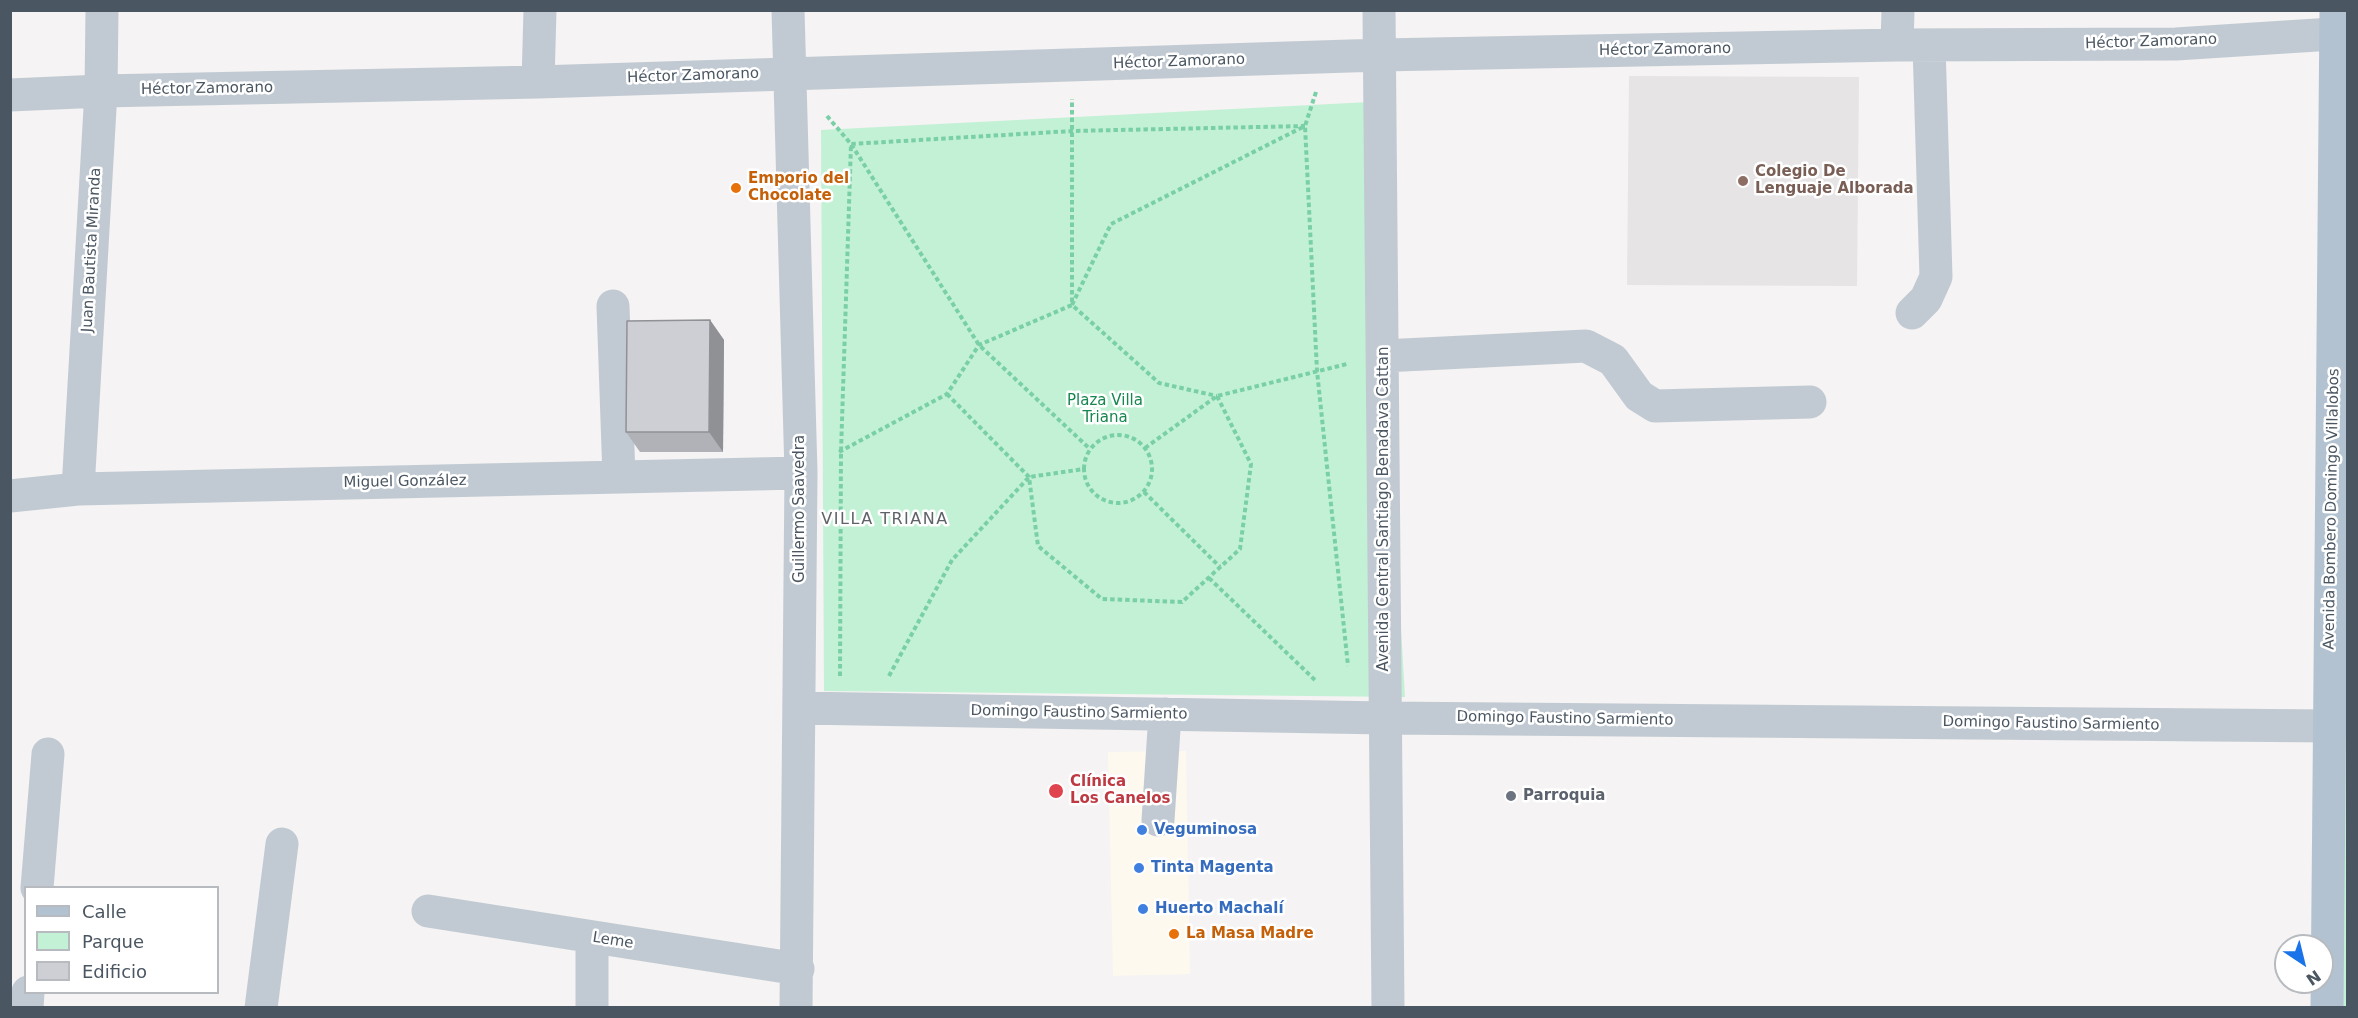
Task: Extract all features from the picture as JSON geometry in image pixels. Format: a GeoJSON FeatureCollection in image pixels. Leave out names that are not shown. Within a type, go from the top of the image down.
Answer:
{"type":"FeatureCollection","features":[{"type":"Feature","properties":{"kind":"main road","name":"Avenida Bombero Domingo Villalobos"},"geometry":{"type":"LineString","coordinates":[[2327,1008],[2340,25]]}},
{"type":"Feature","properties":{"kind":"street","name":"Juan Bautista Miranda"},"geometry":{"type":"LineString","coordinates":[[78,489],[101,91],[102,10]]}},
{"type":"Feature","properties":{"kind":"street"},"geometry":{"type":"LineString","coordinates":[[538,82],[540,10]]}},
{"type":"Feature","properties":{"kind":"street","name":"Guillermo Saavedra"},"geometry":{"type":"LineString","coordinates":[[788,10],[801,473],[796,1008]]}},
{"type":"Feature","properties":{"kind":"street","name":"Avenida Central Santiago Benadava Cattan"},"geometry":{"type":"LineString","coordinates":[[1379,10],[1388,1008]]}},
{"type":"Feature","properties":{"kind":"street"},"geometry":{"type":"LineString","coordinates":[[1898,10],[1913,45],[1936,277],[1926,299],[1912,313]]}},
{"type":"Feature","properties":{"kind":"street","name":"Héctor Zamorano"},"geometry":{"type":"LineString","coordinates":[[10,95],[538,82],[1381,55],[1913,45],[2176,44],[2340,25]]}},
{"type":"Feature","properties":{"kind":"street"},"geometry":{"type":"LineString","coordinates":[[613,306],[619,477]]}},
{"type":"Feature","properties":{"kind":"street"},"geometry":{"type":"LineString","coordinates":[[1383,356],[1586,346],[1613,360],[1639,396],[1654,406],[1810,402]]}},
{"type":"Feature","properties":{"kind":"street","name":"Miguel González"},"geometry":{"type":"LineString","coordinates":[[10,496],[78,489],[801,473]]}},
{"type":"Feature","properties":{"kind":"street","name":"Domingo Faustino Sarmiento"},"geometry":{"type":"LineString","coordinates":[[800,708],[1386,718],[2330,726]]}},
{"type":"Feature","properties":{"kind":"street"},"geometry":{"type":"LineString","coordinates":[[1158,820],[1165,714]]}},
{"type":"Feature","properties":{"kind":"street"},"geometry":{"type":"LineString","coordinates":[[37,886],[48,754]]}},
{"type":"Feature","properties":{"kind":"street"},"geometry":{"type":"LineString","coordinates":[[261,1008],[282,844]]}},
{"type":"Feature","properties":{"kind":"street","name":"Leme"},"geometry":{"type":"LineString","coordinates":[[428,911],[798,969]]}},
{"type":"Feature","properties":{"kind":"street"},"geometry":{"type":"LineString","coordinates":[[592,938],[592,1008]]}},
{"type":"Feature","properties":{"kind":"path"},"geometry":{"type":"LineString","coordinates":[[1073,66],[1072,305],[1159,383],[1217,396]]}},
{"type":"Feature","properties":{"kind":"path"},"geometry":{"type":"LineString","coordinates":[[789,73],[851,144],[979,345],[1090,449]]}},
{"type":"Feature","properties":{"kind":"path"},"geometry":{"type":"LineString","coordinates":[[851,144],[1072,131],[1305,126]]}},
{"type":"Feature","properties":{"kind":"path"},"geometry":{"type":"LineString","coordinates":[[801,473],[947,394],[979,345],[1072,305],[1111,224],[1305,126]]}},
{"type":"Feature","properties":{"kind":"path"},"geometry":{"type":"LineString","coordinates":[[1305,126],[1317,371],[1353,717]]}},
{"type":"Feature","properties":{"kind":"path"},"geometry":{"type":"LineString","coordinates":[[840,709],[841,452],[851,144]]}},
{"type":"Feature","properties":{"kind":"path"},"geometry":{"type":"LineString","coordinates":[[1145,448],[1217,396],[1383,356]]}},
{"type":"Feature","properties":{"kind":"path"},"geometry":{"type":"LineString","coordinates":[[947,394],[1029,477],[1038,546],[1102,599],[1182,602],[1240,549],[1251,464],[1217,396]]}},
{"type":"Feature","properties":{"kind":"path"},"geometry":{"type":"LineString","coordinates":[[1117,435],[1137,440],[1145,448],[1151,458],[1153,470],[1151,482],[1144,492],[1124,503],[1112,503],[1101,499],[1092,491],[1086,481],[1084,469],[1090,449],[1107,437],[1117,435]]}},
{"type":"Feature","properties":{"kind":"path"},"geometry":{"type":"LineString","coordinates":[[888,679],[952,560],[1029,477],[1084,469]]}},
{"type":"Feature","properties":{"kind":"path"},"geometry":{"type":"LineString","coordinates":[[1144,492],[1220,567]]}},
{"type":"Feature","properties":{"kind":"path"},"geometry":{"type":"LineString","coordinates":[[1208,578],[1353,717]]}},
{"type":"Feature","properties":{"kind":"path"},"geometry":{"type":"LineString","coordinates":[[840,672],[850,674]]}},
{"type":"Feature","properties":{"kind":"shaded area","name":"Colegio De Lenguaje Alborada"},"geometry":{"type":"Polygon","coordinates":[[[1629,76],[1859,77],[1857,286],[1627,285],[1629,76]]]}},
{"type":"Feature","properties":{"kind":"shaded area"},"geometry":{"type":"Polygon","coordinates":[[[1186,751],[1190,974],[1113,976],[1108,752],[1186,751]]]}},
{"type":"Feature","properties":{"kind":"green space"},"geometry":{"type":"Polygon","coordinates":[[[2347,10],[2347,1008],[2343,1007],[2347,10]]]}},
{"type":"Feature","properties":{"kind":"green space","name":"Plaza Villa Triana"},"geometry":{"type":"Polygon","coordinates":[[[1370,102],[1405,697],[824,691],[821,130],[1370,102]]]}},
{"type":"Feature","properties":{"kind":"building"},"geometry":{"type":"Polygon","coordinates":[[[710,320],[709,432],[626,432],[627,321],[710,320]]]}},
{"type":"Feature","properties":{"kind":"place","name":"Colegio De Lenguaje Alborada"},"geometry":{"type":"Point","coordinates":[1743,181]}},
{"type":"Feature","properties":{"kind":"place","name":"Emporio del Chocolate"},"geometry":{"type":"Point","coordinates":[736,188]}},
{"type":"Feature","properties":{"kind":"place","name":"Clínica Los Canelos"},"geometry":{"type":"Point","coordinates":[1056,791]}},
{"type":"Feature","properties":{"kind":"place","name":"Parroquia"},"geometry":{"type":"Point","coordinates":[1511,796]}},
{"type":"Feature","properties":{"kind":"place","name":"Veguminosa"},"geometry":{"type":"Point","coordinates":[1142,830]}},
{"type":"Feature","properties":{"kind":"place","name":"Tinta Magenta"},"geometry":{"type":"Point","coordinates":[1139,868]}},
{"type":"Feature","properties":{"kind":"place","name":"Huerto Machalí"},"geometry":{"type":"Point","coordinates":[1143,909]}},
{"type":"Feature","properties":{"kind":"place","name":"La Masa Madre"},"geometry":{"type":"Point","coordinates":[1174,934]}},
{"type":"Feature","properties":{"kind":"district","name":"VILLA TRIANA"},"geometry":{"type":"Point","coordinates":[885,520]}}]}
